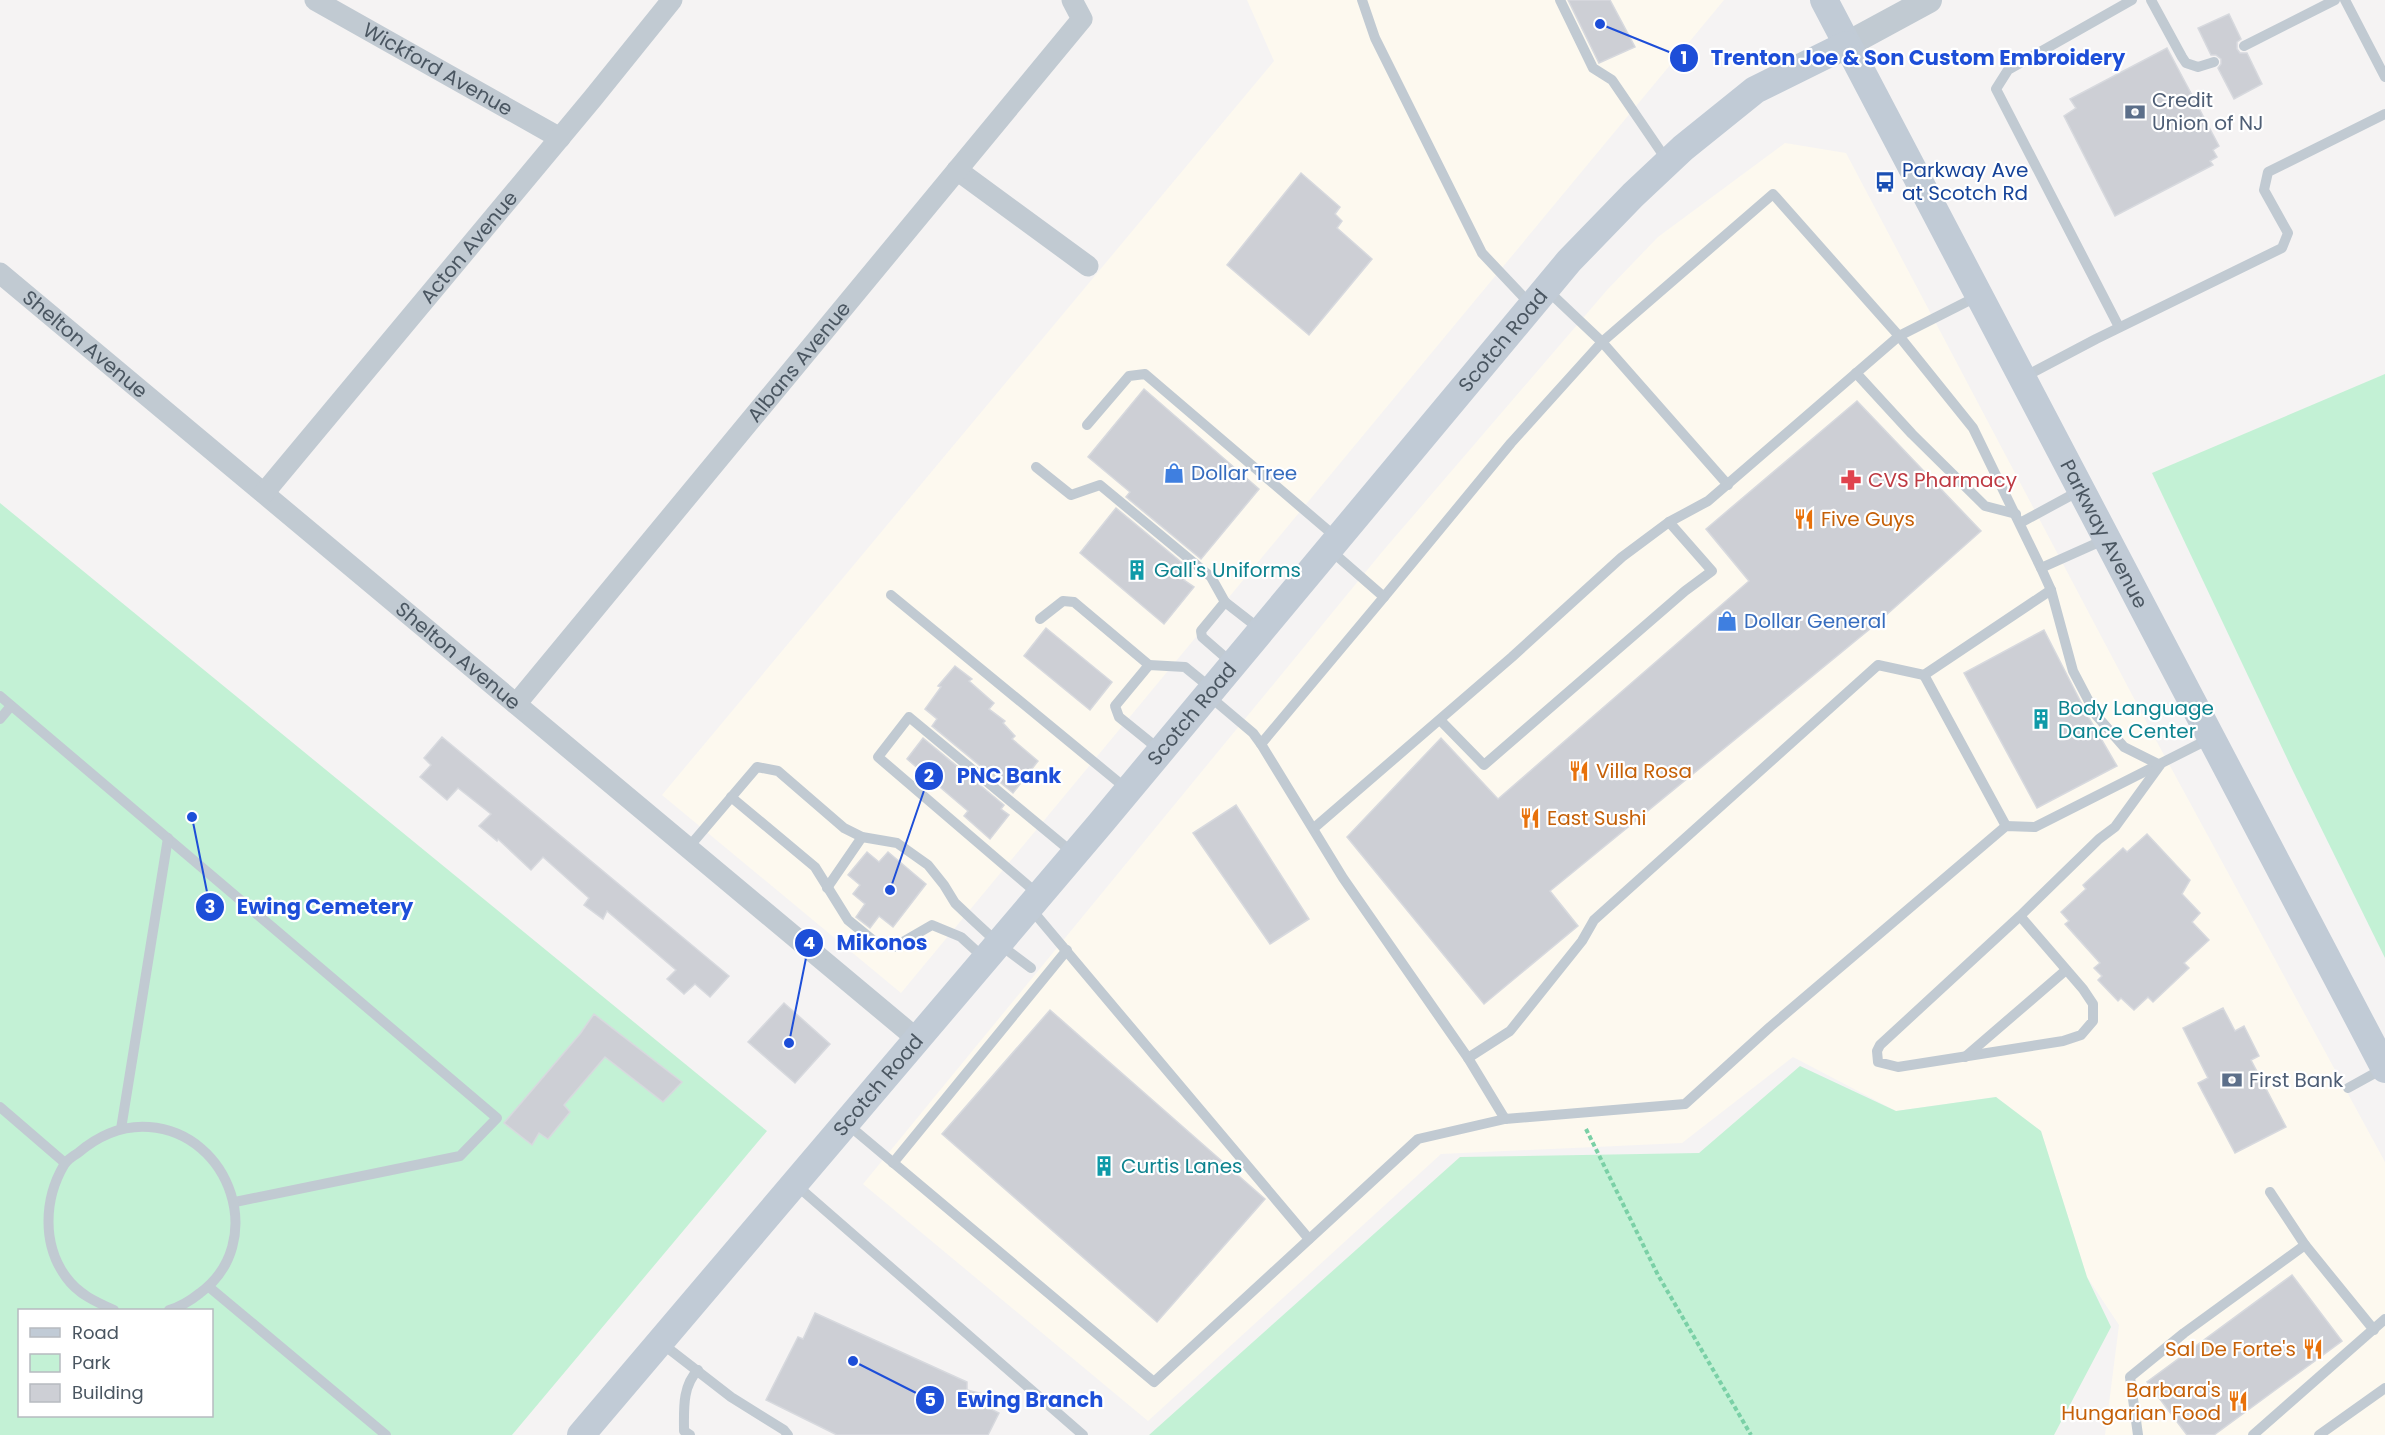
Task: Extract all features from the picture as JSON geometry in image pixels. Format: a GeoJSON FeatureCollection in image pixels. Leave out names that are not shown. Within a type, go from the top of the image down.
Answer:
{"type":"FeatureCollection","features":[{"type":"Feature","properties":{"kind":"main road","name":"Parkway Avenue"},"geometry":{"type":"LineString","coordinates":[[1824,0],[2385,1068]]}},
{"type":"Feature","properties":{"kind":"main road","name":"Scotch Road"},"geometry":{"type":"LineString","coordinates":[[581,1435],[1035,901],[1569,261],[1633,195],[1755,90],[1846,45]]}},
{"type":"Feature","properties":{"kind":"street","name":"Wickford Avenue"},"geometry":{"type":"LineString","coordinates":[[315,0],[560,138]]}},
{"type":"Feature","properties":{"kind":"street","name":"Acton Avenue"},"geometry":{"type":"LineString","coordinates":[[264,493],[672,0]]}},
{"type":"Feature","properties":{"kind":"street","name":"Albans Avenue"},"geometry":{"type":"LineString","coordinates":[[516,704],[1082,19],[1072,0]]}},
{"type":"Feature","properties":{"kind":"street"},"geometry":{"type":"LineString","coordinates":[[1846,45],[1929,0]]}},
{"type":"Feature","properties":{"kind":"street"},"geometry":{"type":"LineString","coordinates":[[957,170],[1088,266]]}},
{"type":"Feature","properties":{"kind":"street","name":"Shelton Avenue"},"geometry":{"type":"LineString","coordinates":[[0,273],[917,1039]]}},
{"type":"Feature","properties":{"kind":"lane"},"geometry":{"type":"LineString","coordinates":[[1362,0],[1375,38],[1482,253],[1602,342],[1728,485]]}},
{"type":"Feature","properties":{"kind":"lane"},"geometry":{"type":"LineString","coordinates":[[1560,0],[1593,68],[1612,80],[1669,162]]}},
{"type":"Feature","properties":{"kind":"lane"},"geometry":{"type":"LineString","coordinates":[[2119,327],[1996,89],[2008,70],[2132,0]]}},
{"type":"Feature","properties":{"kind":"lane"},"geometry":{"type":"LineString","coordinates":[[2151,0],[2186,63],[2198,67],[2214,62]]}},
{"type":"Feature","properties":{"kind":"lane"},"geometry":{"type":"LineString","coordinates":[[2244,46],[2335,0]]}},
{"type":"Feature","properties":{"kind":"lane"},"geometry":{"type":"LineString","coordinates":[[2345,0],[2385,77]]}},
{"type":"Feature","properties":{"kind":"lane"},"geometry":{"type":"LineString","coordinates":[[2022,378],[2119,327],[2282,248],[2288,233],[2264,190],[2268,172],[2385,114]]}},
{"type":"Feature","properties":{"kind":"lane"},"geometry":{"type":"LineString","coordinates":[[1261,744],[1511,443],[1602,342],[1773,194],[1899,336],[1932,380],[1973,428],[2051,590],[2073,671],[2097,715],[2124,747],[2160,765]]}},
{"type":"Feature","properties":{"kind":"lane"},"geometry":{"type":"LineString","coordinates":[[1314,828],[1440,720],[1622,557],[1669,522],[1708,501],[1899,336],[1979,296]]}},
{"type":"Feature","properties":{"kind":"lane"},"geometry":{"type":"LineString","coordinates":[[1856,373],[1912,434],[1985,506],[2018,518],[2081,490]]}},
{"type":"Feature","properties":{"kind":"lane"},"geometry":{"type":"LineString","coordinates":[[1087,425],[1129,376],[1145,374],[1333,544],[1384,597]]}},
{"type":"Feature","properties":{"kind":"lane"},"geometry":{"type":"LineString","coordinates":[[1036,466],[1071,495],[1100,485],[1211,578],[1225,602],[1261,631]]}},
{"type":"Feature","properties":{"kind":"lane"},"geometry":{"type":"LineString","coordinates":[[1440,720],[1484,765],[1676,598],[1712,571],[1669,522]]}},
{"type":"Feature","properties":{"kind":"lane"},"geometry":{"type":"LineString","coordinates":[[2041,568],[2106,539]]}},
{"type":"Feature","properties":{"kind":"lane"},"geometry":{"type":"LineString","coordinates":[[1468,1058],[1510,1032],[1582,941],[1594,920],[1878,665],[1924,675],[2051,590]]}},
{"type":"Feature","properties":{"kind":"lane"},"geometry":{"type":"LineString","coordinates":[[891,596],[1128,790]]}},
{"type":"Feature","properties":{"kind":"lane"},"geometry":{"type":"LineString","coordinates":[[1040,620],[1064,601],[1074,602],[1149,665],[1185,667],[1253,733],[1343,878],[1468,1058],[1505,1119]]}},
{"type":"Feature","properties":{"kind":"lane"},"geometry":{"type":"LineString","coordinates":[[1225,602],[1202,631],[1202,637],[1233,664]]}},
{"type":"Feature","properties":{"kind":"lane"},"geometry":{"type":"LineString","coordinates":[[1149,665],[1115,706],[1119,717],[1161,751]]}},
{"type":"Feature","properties":{"kind":"lane"},"geometry":{"type":"LineString","coordinates":[[1924,675],[2006,826]]}},
{"type":"Feature","properties":{"kind":"lane"},"geometry":{"type":"LineString","coordinates":[[0,696],[497,1118],[460,1156],[235,1202]]}},
{"type":"Feature","properties":{"kind":"lane"},"geometry":{"type":"LineString","coordinates":[[0,719],[12,706]]}},
{"type":"Feature","properties":{"kind":"lane"},"geometry":{"type":"LineString","coordinates":[[1074,854],[909,717],[878,758],[1035,901],[1067,950],[1309,1239]]}},
{"type":"Feature","properties":{"kind":"lane"},"geometry":{"type":"LineString","coordinates":[[846,1123],[1154,1382],[1418,1140],[1505,1119],[1685,1104],[1770,1027],[2006,826],[2035,827],[2211,738]]}},
{"type":"Feature","properties":{"kind":"lane"},"geometry":{"type":"LineString","coordinates":[[2020,916],[2093,1004],[2093,1021],[2081,1035],[2063,1041],[1898,1067],[1878,1062],[1877,1051],[1880,1046],[2099,839],[2115,827],[2160,765]]}},
{"type":"Feature","properties":{"kind":"lane"},"geometry":{"type":"LineString","coordinates":[[688,848],[757,768],[777,771],[844,828],[862,837],[897,843],[928,865],[945,885],[955,903],[992,952]]}},
{"type":"Feature","properties":{"kind":"lane"},"geometry":{"type":"LineString","coordinates":[[731,797],[815,867],[848,920],[875,942],[894,946],[932,925],[1031,968]]}},
{"type":"Feature","properties":{"kind":"lane"},"geometry":{"type":"LineString","coordinates":[[827,888],[862,837]]}},
{"type":"Feature","properties":{"kind":"lane"},"geometry":{"type":"LineString","coordinates":[[121,1129],[168,838]]}},
{"type":"Feature","properties":{"kind":"lane"},"geometry":{"type":"LineString","coordinates":[[893,1163],[1067,950]]}},
{"type":"Feature","properties":{"kind":"lane"},"geometry":{"type":"LineString","coordinates":[[1965,1057],[2066,970]]}},
{"type":"Feature","properties":{"kind":"lane"},"geometry":{"type":"LineString","coordinates":[[2348,1088],[2385,1068]]}},
{"type":"Feature","properties":{"kind":"lane"},"geometry":{"type":"LineString","coordinates":[[0,1107],[65,1163]]}},
{"type":"Feature","properties":{"kind":"lane"},"geometry":{"type":"LineString","coordinates":[[110,1309],[89,1299],[66,1277],[51,1248],[48,1216],[53,1191],[65,1163],[94,1140],[121,1129],[149,1127],[177,1134],[202,1148],[223,1173],[235,1202],[236,1234],[226,1264],[208,1287],[175,1309]]}},
{"type":"Feature","properties":{"kind":"lane"},"geometry":{"type":"LineString","coordinates":[[795,1184],[1083,1435]]}},
{"type":"Feature","properties":{"kind":"lane"},"geometry":{"type":"LineString","coordinates":[[2270,1192],[2305,1245],[2374,1330]]}},
{"type":"Feature","properties":{"kind":"lane"},"geometry":{"type":"LineString","coordinates":[[2138,1435],[2130,1377],[2184,1333],[2305,1245]]}},
{"type":"Feature","properties":{"kind":"lane"},"geometry":{"type":"LineString","coordinates":[[208,1287],[386,1435]]}},
{"type":"Feature","properties":{"kind":"lane"},"geometry":{"type":"LineString","coordinates":[[2253,1435],[2385,1319]]}},
{"type":"Feature","properties":{"kind":"lane"},"geometry":{"type":"LineString","coordinates":[[660,1342],[731,1397],[784,1430],[788,1435]]}},
{"type":"Feature","properties":{"kind":"lane"},"geometry":{"type":"LineString","coordinates":[[690,1435],[684,1431],[685,1397],[692,1376],[698,1370]]}},
{"type":"Feature","properties":{"kind":"lane"},"geometry":{"type":"LineString","coordinates":[[2319,1435],[2385,1388]]}},
{"type":"Feature","properties":{"kind":"path"},"geometry":{"type":"LineString","coordinates":[[1579,1114],[1658,1275],[1751,1435]]}},
{"type":"Feature","properties":{"kind":"shaded area"},"geometry":{"type":"Polygon","coordinates":[[[1247,0],[1724,0],[901,993],[662,795],[1274,61],[1247,0]]]}},
{"type":"Feature","properties":{"kind":"shaded area"},"geometry":{"type":"Polygon","coordinates":[[[1785,143],[1846,153],[2157,742],[2385,1162],[2385,1435],[2105,1435],[2119,1325],[2087,1277],[2041,1131],[1996,1097],[1896,1111],[1793,1057],[1682,1143],[1441,1154],[1148,1421],[863,1184],[1382,552],[1607,290],[1658,237],[1785,143]]]}},
{"type":"Feature","properties":{"kind":"green space"},"geometry":{"type":"Polygon","coordinates":[[[2385,374],[2385,958],[2294,773],[2152,473],[2385,374]]]}},
{"type":"Feature","properties":{"kind":"green space"},"geometry":{"type":"Polygon","coordinates":[[[0,503],[767,1131],[512,1435],[0,1435],[0,503]]]}},
{"type":"Feature","properties":{"kind":"green space"},"geometry":{"type":"Polygon","coordinates":[[[1800,1066],[1896,1111],[1996,1097],[2041,1131],[2087,1277],[2111,1327],[2054,1435],[1149,1435],[1460,1157],[1699,1153],[1800,1066]]]}},
{"type":"Feature","properties":{"kind":"building"},"geometry":{"type":"Polygon","coordinates":[[[1568,0],[1610,0],[1635,47],[1599,63],[1568,0]]]}},
{"type":"Feature","properties":{"kind":"building"},"geometry":{"type":"Polygon","coordinates":[[[2229,14],[2241,39],[2237,42],[2237,49],[2240,53],[2247,53],[2262,84],[2234,99],[2218,68],[2221,59],[2216,55],[2211,55],[2198,28],[2229,14]]]}},
{"type":"Feature","properties":{"kind":"building","name":"Credit Union of NJ"},"geometry":{"type":"Polygon","coordinates":[[[2167,48],[2219,146],[2213,150],[2217,157],[2210,161],[2213,165],[2115,216],[2064,116],[2076,108],[2070,99],[2167,48]]]}},
{"type":"Feature","properties":{"kind":"building"},"geometry":{"type":"Polygon","coordinates":[[[1301,173],[1340,207],[1335,214],[1342,221],[1337,228],[1372,259],[1309,335],[1227,265],[1301,173]]]}},
{"type":"Feature","properties":{"kind":"building","name":"Dollar Tree"},"geometry":{"type":"Polygon","coordinates":[[[1144,389],[1259,489],[1201,559],[1126,497],[1130,492],[1088,457],[1144,389]]]}},
{"type":"Feature","properties":{"kind":"building"},"geometry":{"type":"Polygon","coordinates":[[[1857,401],[1981,531],[1876,624],[1550,891],[1578,926],[1484,1004],[1347,837],[1441,738],[1498,799],[1749,581],[1706,529],[1857,401]]]}},
{"type":"Feature","properties":{"kind":"building","name":"Gall's Uniforms"},"geometry":{"type":"Polygon","coordinates":[[[1116,508],[1192,571],[1184,580],[1194,587],[1164,624],[1080,553],[1116,508]]]}},
{"type":"Feature","properties":{"kind":"building"},"geometry":{"type":"Polygon","coordinates":[[[1046,628],[1112,682],[1090,710],[1024,656],[1046,628]]]}},
{"type":"Feature","properties":{"kind":"building","name":"Body Language Dance Center"},"geometry":{"type":"Polygon","coordinates":[[[2044,630],[2089,718],[2117,766],[2037,808],[1964,673],[2044,630]]]}},
{"type":"Feature","properties":{"kind":"building"},"geometry":{"type":"Polygon","coordinates":[[[955,666],[972,679],[969,681],[994,703],[989,709],[1005,721],[1003,723],[1015,736],[1012,739],[1038,761],[1013,793],[932,726],[937,719],[925,709],[941,687],[938,686],[955,666]]]}},
{"type":"Feature","properties":{"kind":"building"},"geometry":{"type":"Polygon","coordinates":[[[442,737],[729,976],[710,997],[695,984],[684,994],[667,979],[676,970],[607,911],[603,919],[584,905],[589,898],[543,857],[531,870],[498,839],[497,841],[479,826],[491,814],[458,788],[447,800],[420,777],[431,765],[424,758],[442,737]]]}},
{"type":"Feature","properties":{"kind":"building"},"geometry":{"type":"Polygon","coordinates":[[[923,738],[1004,805],[1001,809],[1009,815],[990,839],[964,816],[968,811],[907,759],[923,738]]]}},
{"type":"Feature","properties":{"kind":"building"},"geometry":{"type":"Polygon","coordinates":[[[1236,805],[1309,919],[1270,944],[1193,833],[1236,805]]]}},
{"type":"Feature","properties":{"kind":"building"},"geometry":{"type":"Polygon","coordinates":[[[2147,834],[2190,880],[2182,894],[2200,913],[2192,922],[2209,940],[2184,963],[2189,968],[2153,1002],[2148,997],[2134,1010],[2121,998],[2118,1001],[2098,980],[2102,976],[2094,968],[2100,963],[2065,924],[2069,921],[2061,912],[2086,889],[2083,885],[2123,848],[2127,852],[2147,834]]]}},
{"type":"Feature","properties":{"kind":"building"},"geometry":{"type":"Polygon","coordinates":[[[867,852],[879,862],[888,852],[926,884],[893,927],[879,916],[870,928],[856,917],[865,904],[853,894],[860,885],[848,875],[867,852]]]}},
{"type":"Feature","properties":{"kind":"building"},"geometry":{"type":"Polygon","coordinates":[[[784,1003],[830,1044],[795,1083],[748,1042],[784,1003]]]}},
{"type":"Feature","properties":{"kind":"building","name":"First Bank"},"geometry":{"type":"Polygon","coordinates":[[[2223,1008],[2235,1031],[2244,1026],[2259,1056],[2251,1060],[2286,1127],[2235,1153],[2198,1083],[2208,1078],[2183,1028],[2223,1008]]]}},
{"type":"Feature","properties":{"kind":"building","name":"Curtis Lanes"},"geometry":{"type":"Polygon","coordinates":[[[1050,1010],[1265,1199],[1157,1322],[942,1134],[1050,1010]]]}},
{"type":"Feature","properties":{"kind":"building"},"geometry":{"type":"Polygon","coordinates":[[[594,1014],[682,1082],[663,1102],[605,1057],[564,1105],[570,1112],[548,1139],[539,1133],[532,1145],[504,1123],[580,1034],[594,1014]]]}},
{"type":"Feature","properties":{"kind":"building"},"geometry":{"type":"Polygon","coordinates":[[[2292,1275],[2342,1341],[2214,1435],[2187,1435],[2147,1382],[2292,1275]]]}},
{"type":"Feature","properties":{"kind":"building"},"geometry":{"type":"Polygon","coordinates":[[[815,1313],[967,1382],[967,1390],[987,1395],[983,1405],[999,1413],[988,1435],[837,1435],[766,1400],[798,1337],[803,1339],[815,1313]]]}},
{"type":"Feature","properties":{"kind":"place","name":"Trenton Joe & Son Custom Embroidery"},"geometry":{"type":"Point","coordinates":[1600,24]}},
{"type":"Feature","properties":{"kind":"place","name":"Credit Union of NJ"},"geometry":{"type":"Point","coordinates":[2135,112]}},
{"type":"Feature","properties":{"kind":"place","name":"Parkway Ave at Scotch Rd"},"geometry":{"type":"Point","coordinates":[1885,182]}},
{"type":"Feature","properties":{"kind":"place","name":"Dollar Tree"},"geometry":{"type":"Point","coordinates":[1174,473]}},
{"type":"Feature","properties":{"kind":"place","name":"CVS Pharmacy"},"geometry":{"type":"Point","coordinates":[1851,480]}},
{"type":"Feature","properties":{"kind":"place","name":"Five Guys"},"geometry":{"type":"Point","coordinates":[1804,519]}},
{"type":"Feature","properties":{"kind":"place","name":"Gall's Uniforms"},"geometry":{"type":"Point","coordinates":[1137,570]}},
{"type":"Feature","properties":{"kind":"place","name":"Dollar General"},"geometry":{"type":"Point","coordinates":[1727,621]}},
{"type":"Feature","properties":{"kind":"place","name":"Body Language Dance Center"},"geometry":{"type":"Point","coordinates":[2041,719]}},
{"type":"Feature","properties":{"kind":"place","name":"Villa Rosa"},"geometry":{"type":"Point","coordinates":[1579,771]}},
{"type":"Feature","properties":{"kind":"place","name":"Ewing Cemetery"},"geometry":{"type":"Point","coordinates":[192,817]}},
{"type":"Feature","properties":{"kind":"place","name":"East Sushi"},"geometry":{"type":"Point","coordinates":[1530,818]}},
{"type":"Feature","properties":{"kind":"place","name":"PNC Bank"},"geometry":{"type":"Point","coordinates":[890,890]}},
{"type":"Feature","properties":{"kind":"place","name":"Mikonos"},"geometry":{"type":"Point","coordinates":[789,1043]}},
{"type":"Feature","properties":{"kind":"place","name":"First Bank"},"geometry":{"type":"Point","coordinates":[2232,1080]}},
{"type":"Feature","properties":{"kind":"place","name":"Curtis Lanes"},"geometry":{"type":"Point","coordinates":[1104,1166]}},
{"type":"Feature","properties":{"kind":"place","name":"Sal De Forte's"},"geometry":{"type":"Point","coordinates":[2313,1349]}},
{"type":"Feature","properties":{"kind":"place","name":"Ewing Branch"},"geometry":{"type":"Point","coordinates":[853,1361]}},
{"type":"Feature","properties":{"kind":"place","name":"Barbara's Hungarian Food"},"geometry":{"type":"Point","coordinates":[2238,1401]}}]}
